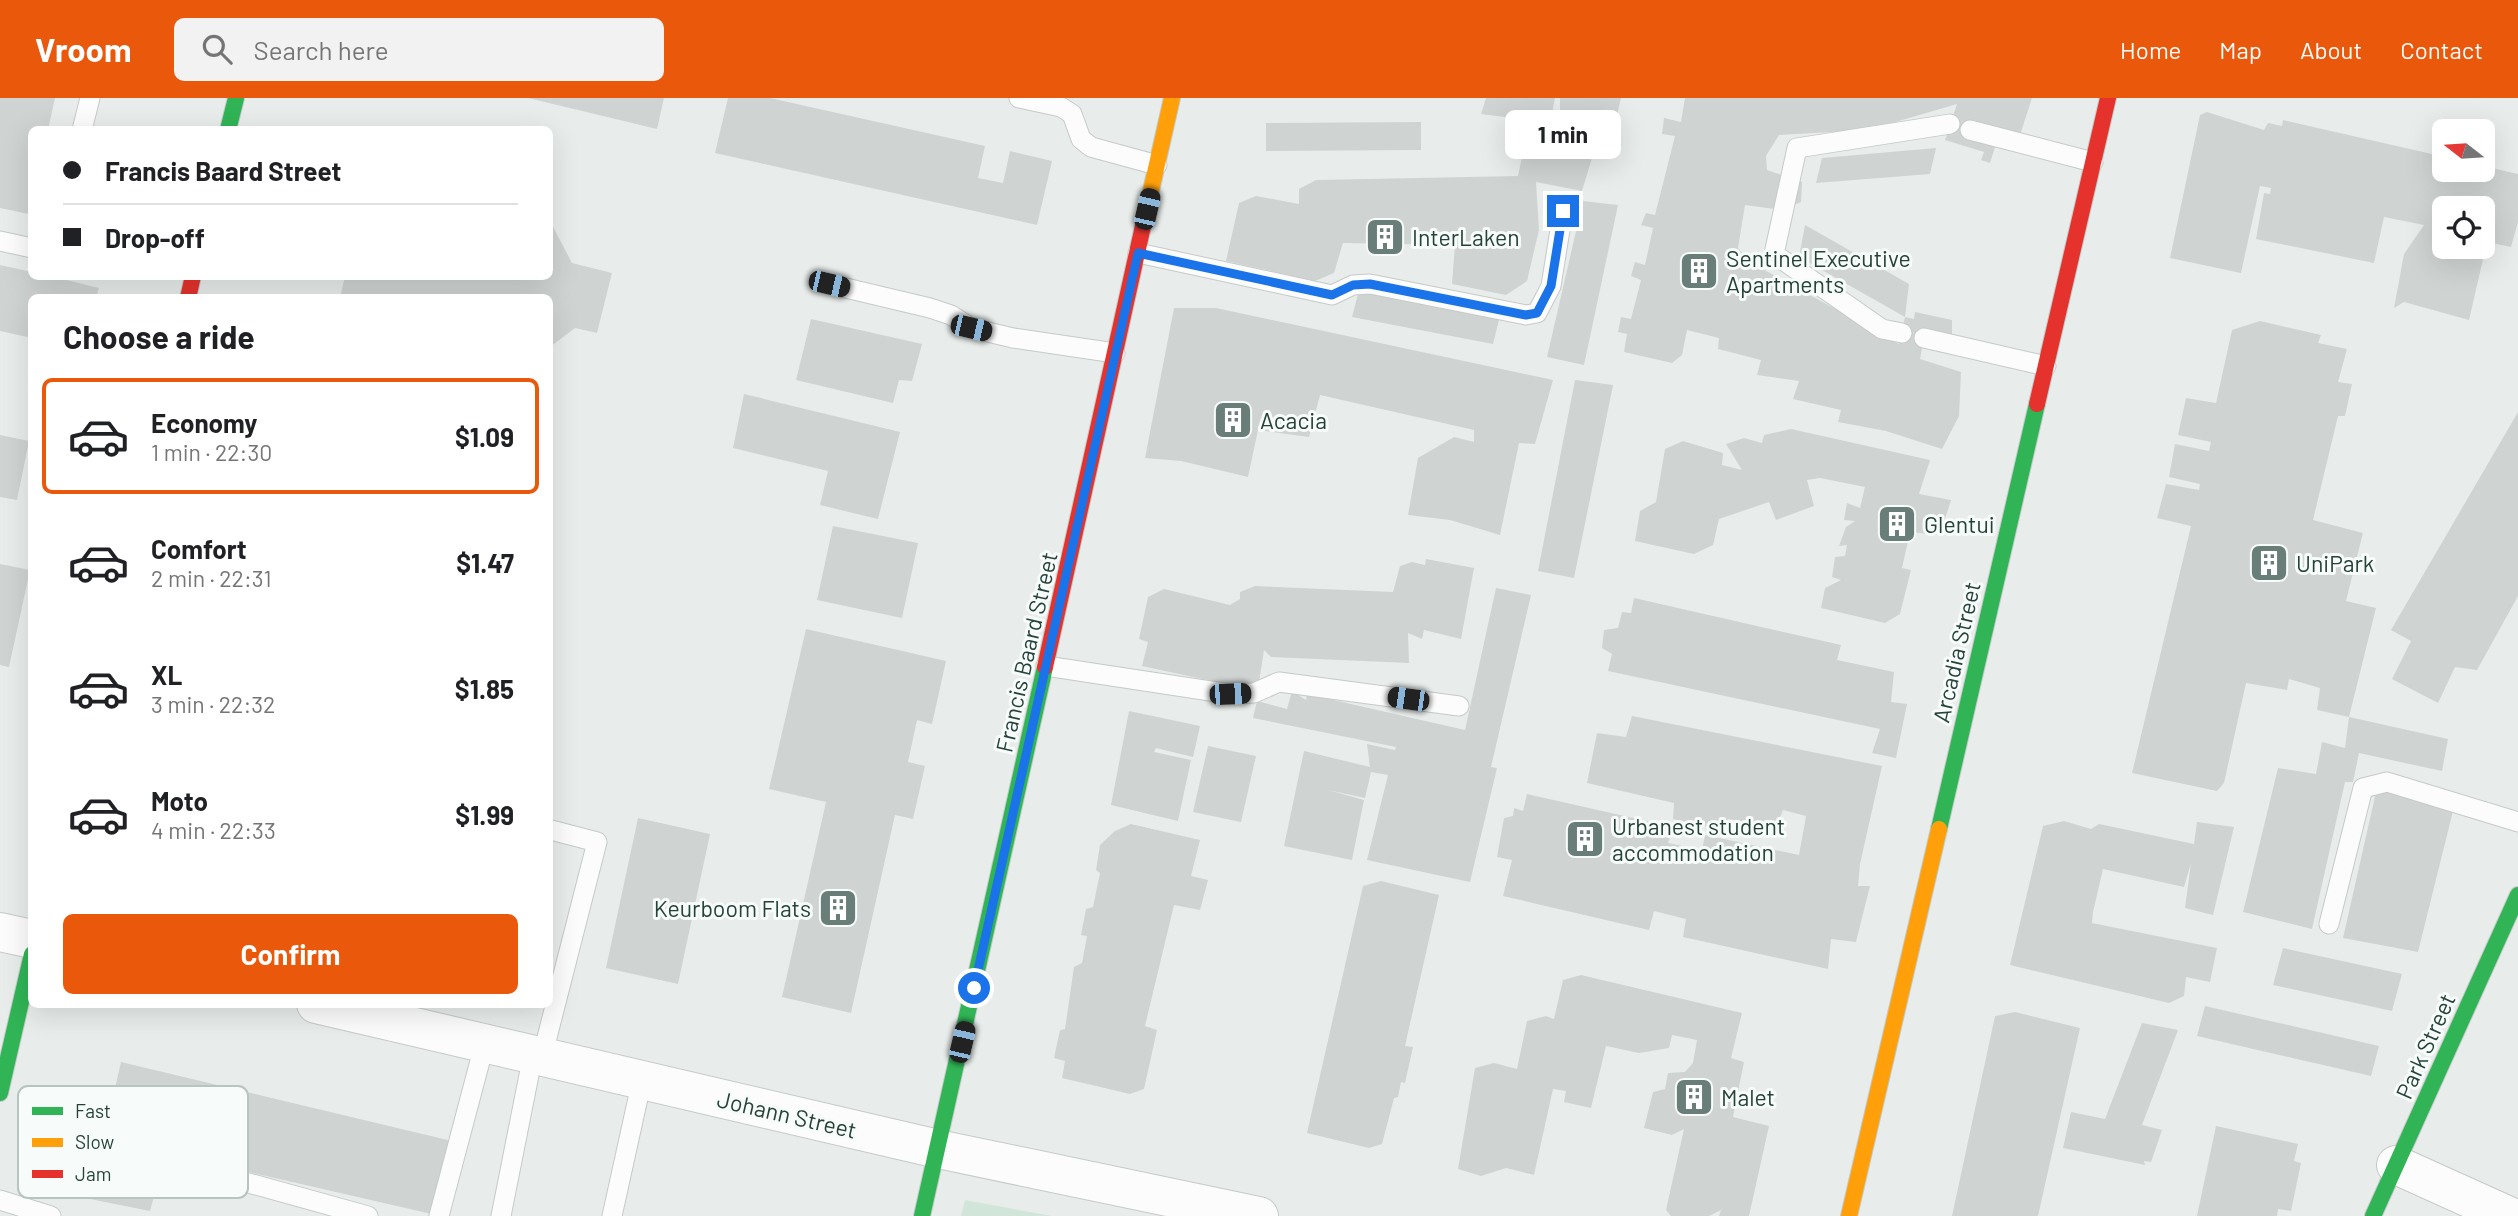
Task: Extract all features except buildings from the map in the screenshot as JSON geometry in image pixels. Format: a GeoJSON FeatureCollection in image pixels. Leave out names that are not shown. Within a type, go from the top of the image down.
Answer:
{"type":"FeatureCollection","features":[{"type":"Feature","properties":{"kind":"street"},"geometry":{"type":"LineString","coordinates":[[229,126],[236,98]]}},
{"type":"Feature","properties":{"kind":"street","name":"Francis Baard Street"},"geometry":{"type":"LineString","coordinates":[[922,1216],[1172,98]]}},
{"type":"Feature","properties":{"kind":"street","name":"Arcadia Street"},"geometry":{"type":"LineString","coordinates":[[1849,1216],[2108,98]]}},
{"type":"Feature","properties":{"kind":"street","name":"Park Street"},"geometry":{"type":"LineString","coordinates":[[2372,1216],[2412,1172],[2518,895]]}},
{"type":"Feature","properties":{"kind":"street"},"geometry":{"type":"LineString","coordinates":[[0,932],[28,938]]}},
{"type":"Feature","properties":{"kind":"street"},"geometry":{"type":"LineString","coordinates":[[0,1093],[28,971]]}},
{"type":"Feature","properties":{"kind":"street","name":"Johann Street"},"geometry":{"type":"LineString","coordinates":[[356,1009],[484,1046],[538,1056],[938,1149],[1259,1216]]}},
{"type":"Feature","properties":{"kind":"street"},"geometry":{"type":"LineString","coordinates":[[2412,1172],[2509,1216]]}},
{"type":"Feature","properties":{"kind":"lane"},"geometry":{"type":"LineString","coordinates":[[83,126],[90,98]]}},
{"type":"Feature","properties":{"kind":"lane"},"geometry":{"type":"LineString","coordinates":[[1019,98],[1061,107],[1072,114],[1081,139],[1091,147],[1157,165]]}},
{"type":"Feature","properties":{"kind":"lane"},"geometry":{"type":"LineString","coordinates":[[1902,333],[1882,329],[1774,254],[1797,148],[1950,124]]}},
{"type":"Feature","properties":{"kind":"lane"},"geometry":{"type":"LineString","coordinates":[[1970,130],[2093,163]]}},
{"type":"Feature","properties":{"kind":"lane"},"geometry":{"type":"LineString","coordinates":[[1138,253],[1332,295],[1353,285],[1370,284],[1526,315],[1537,313],[1551,286],[1563,211]]}},
{"type":"Feature","properties":{"kind":"lane"},"geometry":{"type":"LineString","coordinates":[[0,241],[28,247]]}},
{"type":"Feature","properties":{"kind":"lane"},"geometry":{"type":"LineString","coordinates":[[829,284],[930,308],[951,315],[971,328],[1013,338],[1115,353]]}},
{"type":"Feature","properties":{"kind":"lane"},"geometry":{"type":"LineString","coordinates":[[1924,338],[2046,366]]}},
{"type":"Feature","properties":{"kind":"lane"},"geometry":{"type":"LineString","coordinates":[[1046,666],[1230,694],[1255,693],[1279,682],[1459,706]]}},
{"type":"Feature","properties":{"kind":"lane"},"geometry":{"type":"LineString","coordinates":[[2329,924],[2363,788],[2387,782],[2518,822]]}},
{"type":"Feature","properties":{"kind":"lane"},"geometry":{"type":"LineString","coordinates":[[553,831],[597,842],[553,1002]]}},
{"type":"Feature","properties":{"kind":"lane"},"geometry":{"type":"LineString","coordinates":[[501,1216],[551,1008]]}},
{"type":"Feature","properties":{"kind":"lane"},"geometry":{"type":"LineString","coordinates":[[439,1216],[484,1046]]}},
{"type":"Feature","properties":{"kind":"lane"},"geometry":{"type":"LineString","coordinates":[[612,1216],[642,1080]]}},
{"type":"Feature","properties":{"kind":"lane"},"geometry":{"type":"LineString","coordinates":[[248,1183],[368,1216]]}},
{"type":"Feature","properties":{"kind":"lane"},"geometry":{"type":"LineString","coordinates":[[0,1200],[51,1216]]}},
{"type":"Feature","properties":{"kind":"green space"},"geometry":{"type":"Polygon","coordinates":[[[965,1200],[1052,1216],[961,1216],[965,1200]]]}},
{"type":"Feature","properties":{"kind":"traffic: fast"},"geometry":{"type":"LineString","coordinates":[[229,126],[236,98]]}},
{"type":"Feature","properties":{"kind":"traffic: fast"},"geometry":{"type":"LineString","coordinates":[[1939,829],[2037,404]]}},
{"type":"Feature","properties":{"kind":"traffic: fast"},"geometry":{"type":"LineString","coordinates":[[922,1216],[1045,667]]}},
{"type":"Feature","properties":{"kind":"traffic: fast"},"geometry":{"type":"LineString","coordinates":[[2373,1216],[2518,895]]}},
{"type":"Feature","properties":{"kind":"traffic: fast"},"geometry":{"type":"LineString","coordinates":[[0,1093],[28,971]]}},
{"type":"Feature","properties":{"kind":"traffic: slow"},"geometry":{"type":"LineString","coordinates":[[1143,226],[1172,98]]}},
{"type":"Feature","properties":{"kind":"traffic: slow"},"geometry":{"type":"LineString","coordinates":[[1849,1216],[1939,829]]}},
{"type":"Feature","properties":{"kind":"traffic: jam"},"geometry":{"type":"LineString","coordinates":[[2037,404],[2108,98]]}},
{"type":"Feature","properties":{"kind":"traffic: jam"},"geometry":{"type":"LineString","coordinates":[[1045,667],[1143,226]]}},
{"type":"Feature","properties":{"kind":"traffic: jam"},"geometry":{"type":"LineString","coordinates":[[189,294],[192,280]]}},
{"type":"Feature","properties":{"kind":"place","name":"InterLaken"},"geometry":{"type":"Point","coordinates":[1385,237]}},
{"type":"Feature","properties":{"kind":"place","name":"Sentinel Executive Apartments"},"geometry":{"type":"Point","coordinates":[1699,271]}},
{"type":"Feature","properties":{"kind":"place","name":"Acacia"},"geometry":{"type":"Point","coordinates":[1233,420]}},
{"type":"Feature","properties":{"kind":"place","name":"Glentui"},"geometry":{"type":"Point","coordinates":[1897,524]}},
{"type":"Feature","properties":{"kind":"place","name":"UniPark"},"geometry":{"type":"Point","coordinates":[2269,563]}},
{"type":"Feature","properties":{"kind":"place","name":"Urbanest student accommodation"},"geometry":{"type":"Point","coordinates":[1585,839]}},
{"type":"Feature","properties":{"kind":"place","name":"Keurboom Flats"},"geometry":{"type":"Point","coordinates":[838,908]}},
{"type":"Feature","properties":{"kind":"place","name":"Malet"},"geometry":{"type":"Point","coordinates":[1694,1097]}},
{"type":"Feature","properties":{"kind":"route"},"geometry":{"type":"LineString","coordinates":[[974,988],[1138,253],[1332,295],[1353,285],[1370,284],[1526,315],[1537,313],[1551,286],[1563,211]]}}]}
